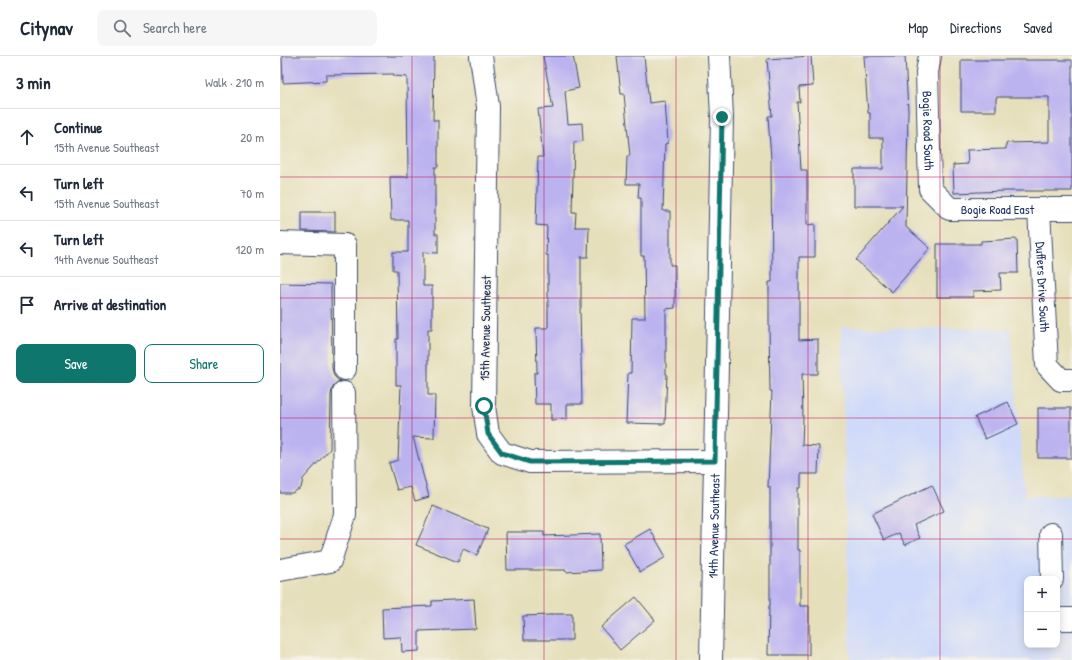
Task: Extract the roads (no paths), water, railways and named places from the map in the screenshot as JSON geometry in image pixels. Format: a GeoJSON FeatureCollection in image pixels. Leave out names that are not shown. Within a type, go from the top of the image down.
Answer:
{"type":"FeatureCollection","features":[{"type":"Feature","properties":{"kind":"street","name":"15th Avenue Southeast"},"geometry":{"type":"LineString","coordinates":[[481,56],[488,107],[484,406],[488,434],[502,453],[530,462],[715,461]]}},
{"type":"Feature","properties":{"kind":"street","name":"14th Avenue Southeast"},"geometry":{"type":"LineString","coordinates":[[711,660],[722,117],[719,56]]}},
{"type":"Feature","properties":{"kind":"street","name":"Bogie Road South"},"geometry":{"type":"LineString","coordinates":[[929,64],[930,189]]}},
{"type":"Feature","properties":{"kind":"street","name":"Bogie Road East"},"geometry":{"type":"LineString","coordinates":[[930,189],[950,209],[1072,209]]}},
{"type":"Feature","properties":{"kind":"street","name":"Duffers Drive South"},"geometry":{"type":"LineString","coordinates":[[1039,209],[1047,365],[1061,380],[1072,380]]}},
{"type":"Feature","properties":{"kind":"street"},"geometry":{"type":"LineString","coordinates":[[280,243],[345,245],[345,369]]}},
{"type":"Feature","properties":{"kind":"street"},"geometry":{"type":"LineString","coordinates":[[280,570],[330,560],[345,515],[344,393]]}},
{"type":"Feature","properties":{"kind":"street"},"geometry":{"type":"LineString","coordinates":[[1051,534],[1052,576]]}},
{"type":"Feature","properties":{"kind":"street"},"geometry":{"type":"LineString","coordinates":[[1060,619],[1072,619]]}}]}
